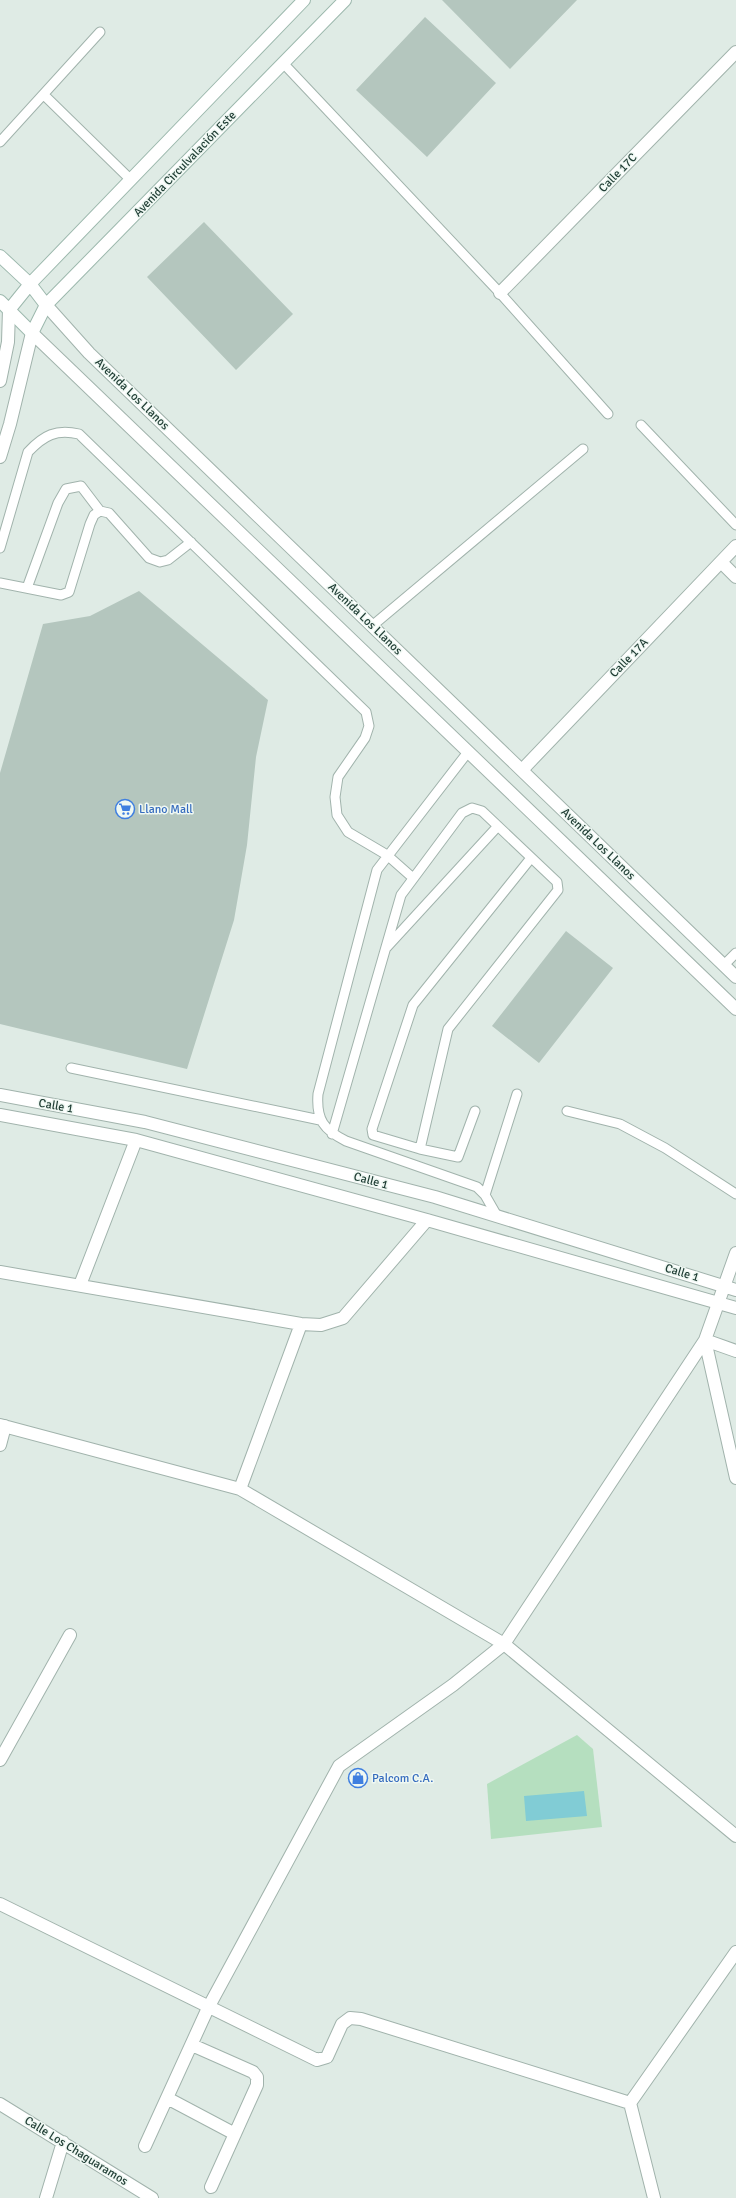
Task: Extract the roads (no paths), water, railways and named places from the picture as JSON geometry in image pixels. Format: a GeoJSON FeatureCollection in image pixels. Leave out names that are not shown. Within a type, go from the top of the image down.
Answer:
{"type":"FeatureCollection","features":[{"type":"Feature","properties":{"kind":"street"},"geometry":{"type":"LineString","coordinates":[[0,381],[9,310],[30,284],[304,0]]}},
{"type":"Feature","properties":{"kind":"street","name":"Avenida Circulvalación Este"},"geometry":{"type":"LineString","coordinates":[[0,457],[10,424],[32,333],[46,305],[345,0]]}},
{"type":"Feature","properties":{"kind":"street","name":"Calle 17C"},"geometry":{"type":"LineString","coordinates":[[500,293],[736,52]]}},
{"type":"Feature","properties":{"kind":"street","name":"Avenida Los Llanos"},"geometry":{"type":"LineString","coordinates":[[0,256],[30,284],[46,305],[89,353],[736,977]]}},
{"type":"Feature","properties":{"kind":"street","name":"Avenida Los Llanos"},"geometry":{"type":"LineString","coordinates":[[0,301],[736,1009]]}},
{"type":"Feature","properties":{"kind":"street","name":"Calle 17A"},"geometry":{"type":"LineString","coordinates":[[522,770],[736,546]]}},
{"type":"Feature","properties":{"kind":"street"},"geometry":{"type":"LineString","coordinates":[[721,562],[736,577]]}},
{"type":"Feature","properties":{"kind":"street","name":"Calle 1"},"geometry":{"type":"LineString","coordinates":[[0,1095],[145,1122],[435,1197],[730,1288]]}},
{"type":"Feature","properties":{"kind":"street","name":"Calle 1"},"geometry":{"type":"LineString","coordinates":[[0,1115],[136,1140],[427,1220],[736,1308]]}},
{"type":"Feature","properties":{"kind":"street"},"geometry":{"type":"LineString","coordinates":[[80,1285],[136,1140]]}},
{"type":"Feature","properties":{"kind":"street"},"geometry":{"type":"LineString","coordinates":[[0,1272],[301,1324],[321,1325],[343,1318],[427,1220]]}},
{"type":"Feature","properties":{"kind":"street"},"geometry":{"type":"LineString","coordinates":[[145,2146],[206,2012],[339,1766],[453,1685],[504,1644],[706,1340],[718,1303],[730,1288],[736,1253]]}},
{"type":"Feature","properties":{"kind":"street"},"geometry":{"type":"LineString","coordinates":[[240,1489],[301,1324]]}},
{"type":"Feature","properties":{"kind":"street"},"geometry":{"type":"LineString","coordinates":[[706,1340],[736,1351]]}},
{"type":"Feature","properties":{"kind":"street"},"geometry":{"type":"LineString","coordinates":[[706,1340],[736,1478]]}},
{"type":"Feature","properties":{"kind":"street"},"geometry":{"type":"LineString","coordinates":[[0,1445],[2,1425],[240,1489],[504,1644],[736,1836]]}},
{"type":"Feature","properties":{"kind":"street"},"geometry":{"type":"LineString","coordinates":[[0,1760],[70,1635]]}},
{"type":"Feature","properties":{"kind":"street"},"geometry":{"type":"LineString","coordinates":[[0,1904],[206,2012],[317,2060],[327,2057],[342,2024],[350,2018],[355,2018],[630,2104]]}},
{"type":"Feature","properties":{"kind":"street"},"geometry":{"type":"LineString","coordinates":[[654,2198],[630,2104],[736,1952]]}},
{"type":"Feature","properties":{"kind":"street"},"geometry":{"type":"LineString","coordinates":[[193,2042],[253,2072],[257,2077],[257,2085],[211,2186]]}},
{"type":"Feature","properties":{"kind":"street"},"geometry":{"type":"LineString","coordinates":[[167,2098],[235,2134]]}},
{"type":"Feature","properties":{"kind":"street","name":"Calle Los Chaguaramos"},"geometry":{"type":"LineString","coordinates":[[0,2104],[152,2198]]}},
{"type":"Feature","properties":{"kind":"street"},"geometry":{"type":"LineString","coordinates":[[46,2198],[63,2142]]}},
{"type":"Feature","properties":{"kind":"lane"},"geometry":{"type":"LineString","coordinates":[[0,142],[100,32]]}},
{"type":"Feature","properties":{"kind":"lane"},"geometry":{"type":"LineString","coordinates":[[283,63],[500,293],[608,414]]}},
{"type":"Feature","properties":{"kind":"lane"},"geometry":{"type":"LineString","coordinates":[[44,95],[131,180]]}},
{"type":"Feature","properties":{"kind":"lane"},"geometry":{"type":"LineString","coordinates":[[642,425],[736,525]]}},
{"type":"Feature","properties":{"kind":"lane"},"geometry":{"type":"LineString","coordinates":[[0,548],[28,452],[40,440],[64,431],[79,434],[366,712],[369,726],[367,732],[338,777],[335,806],[337,815],[348,832],[387,855],[413,878]]}},
{"type":"Feature","properties":{"kind":"lane"},"geometry":{"type":"LineString","coordinates":[[372,626],[583,449]]}},
{"type":"Feature","properties":{"kind":"lane"},"geometry":{"type":"LineString","coordinates":[[27,588],[58,504],[66,489],[80,486],[100,511],[109,513],[149,558],[160,562],[168,560],[191,542]]}},
{"type":"Feature","properties":{"kind":"lane"},"geometry":{"type":"LineString","coordinates":[[0,583],[61,595],[69,592],[90,524],[94,515],[100,511]]}},
{"type":"Feature","properties":{"kind":"lane"},"geometry":{"type":"LineString","coordinates":[[468,752],[387,855],[377,870],[318,1094],[317,1108],[320,1120],[332,1134],[346,1142],[477,1186],[485,1195],[497,1216]]}},
{"type":"Feature","properties":{"kind":"lane"},"geometry":{"type":"LineString","coordinates":[[332,1134],[401,895],[462,813],[472,808],[482,811],[557,882],[558,890],[448,1029],[420,1149]]}},
{"type":"Feature","properties":{"kind":"lane"},"geometry":{"type":"LineString","coordinates":[[384,950],[498,826]]}},
{"type":"Feature","properties":{"kind":"lane"},"geometry":{"type":"LineString","coordinates":[[475,1111],[458,1157],[379,1138],[374,1136],[372,1129],[410,1013],[414,1005],[531,858]]}},
{"type":"Feature","properties":{"kind":"lane"},"geometry":{"type":"LineString","coordinates":[[724,965],[736,953]]}},
{"type":"Feature","properties":{"kind":"lane"},"geometry":{"type":"LineString","coordinates":[[71,1068],[320,1120]]}},
{"type":"Feature","properties":{"kind":"lane"},"geometry":{"type":"LineString","coordinates":[[485,1195],[517,1094]]}},
{"type":"Feature","properties":{"kind":"lane"},"geometry":{"type":"LineString","coordinates":[[567,1111],[620,1124],[665,1148],[736,1194]]}},
{"type":"Feature","properties":{"kind":"water"},"geometry":{"type":"Polygon","coordinates":[[[584,1791],[587,1816],[526,1821],[524,1796],[584,1791]]]}},
{"type":"Feature","properties":{"kind":"place","name":"Llano Mall"},"geometry":{"type":"Point","coordinates":[125,809]}},
{"type":"Feature","properties":{"kind":"place","name":"Palcom C.A."},"geometry":{"type":"Point","coordinates":[358,1778]}}]}
